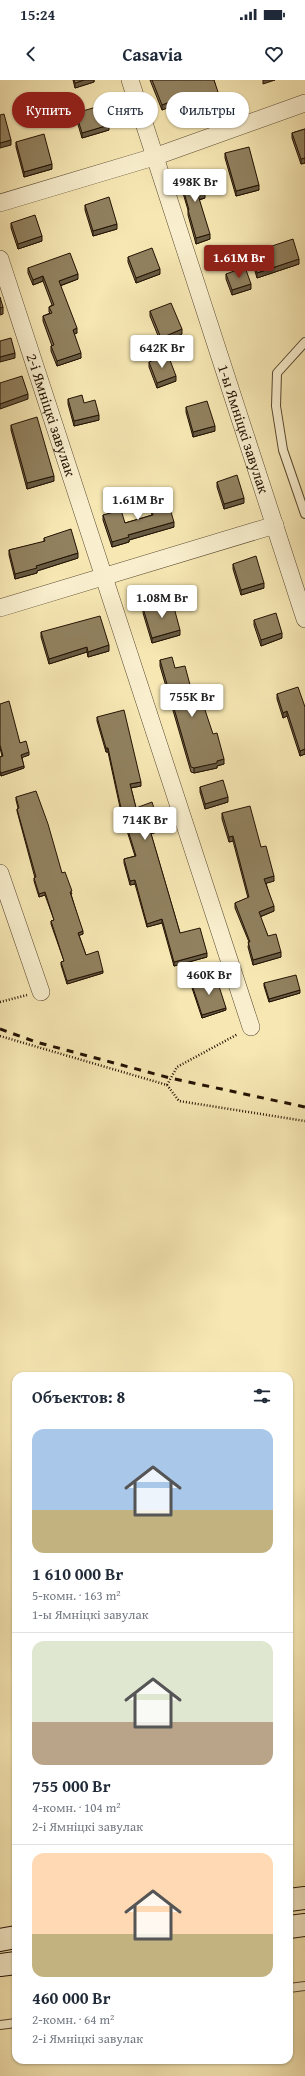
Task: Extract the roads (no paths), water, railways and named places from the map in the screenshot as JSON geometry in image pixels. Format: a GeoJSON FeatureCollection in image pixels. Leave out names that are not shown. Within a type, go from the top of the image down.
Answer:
{"type":"FeatureCollection","features":[{"type":"Feature","properties":{"kind":"main road"},"geometry":{"type":"LineString","coordinates":[[293,1900],[305,1898]]}},
{"type":"Feature","properties":{"kind":"main road"},"geometry":{"type":"LineString","coordinates":[[293,1927],[305,1925]]}},
{"type":"Feature","properties":{"kind":"main road"},"geometry":{"type":"LineString","coordinates":[[0,1940],[12,1938]]}},
{"type":"Feature","properties":{"kind":"main road"},"geometry":{"type":"LineString","coordinates":[[0,1965],[12,1964]]}},
{"type":"Feature","properties":{"kind":"street","name":"1-ы Ямніцкі завулак"},"geometry":{"type":"LineString","coordinates":[[130,80],[305,619]]}},
{"type":"Feature","properties":{"kind":"street"},"geometry":{"type":"LineString","coordinates":[[0,204],[154,157],[305,103]]}},
{"type":"Feature","properties":{"kind":"street","name":"2-і Ямніцкі завулак"},"geometry":{"type":"LineString","coordinates":[[0,259],[251,1027]]}},
{"type":"Feature","properties":{"kind":"street"},"geometry":{"type":"LineString","coordinates":[[0,608],[104,575],[275,525]]}},
{"type":"Feature","properties":{"kind":"street"},"geometry":{"type":"LineString","coordinates":[[0,873],[41,992]]}},
{"type":"Feature","properties":{"kind":"lane"},"geometry":{"type":"LineString","coordinates":[[305,342],[277,373],[276,406],[283,450],[305,514]]}},
{"type":"Feature","properties":{"kind":"lane"},"geometry":{"type":"LineString","coordinates":[[293,1988],[305,1986]]}},
{"type":"Feature","properties":{"kind":"lane"},"geometry":{"type":"LineString","coordinates":[[0,2025],[12,2024]]}},
{"type":"Feature","properties":{"kind":"railway"},"geometry":{"type":"LineString","coordinates":[[0,1029],[36,1042],[170,1078],[305,1107]]}}]}
